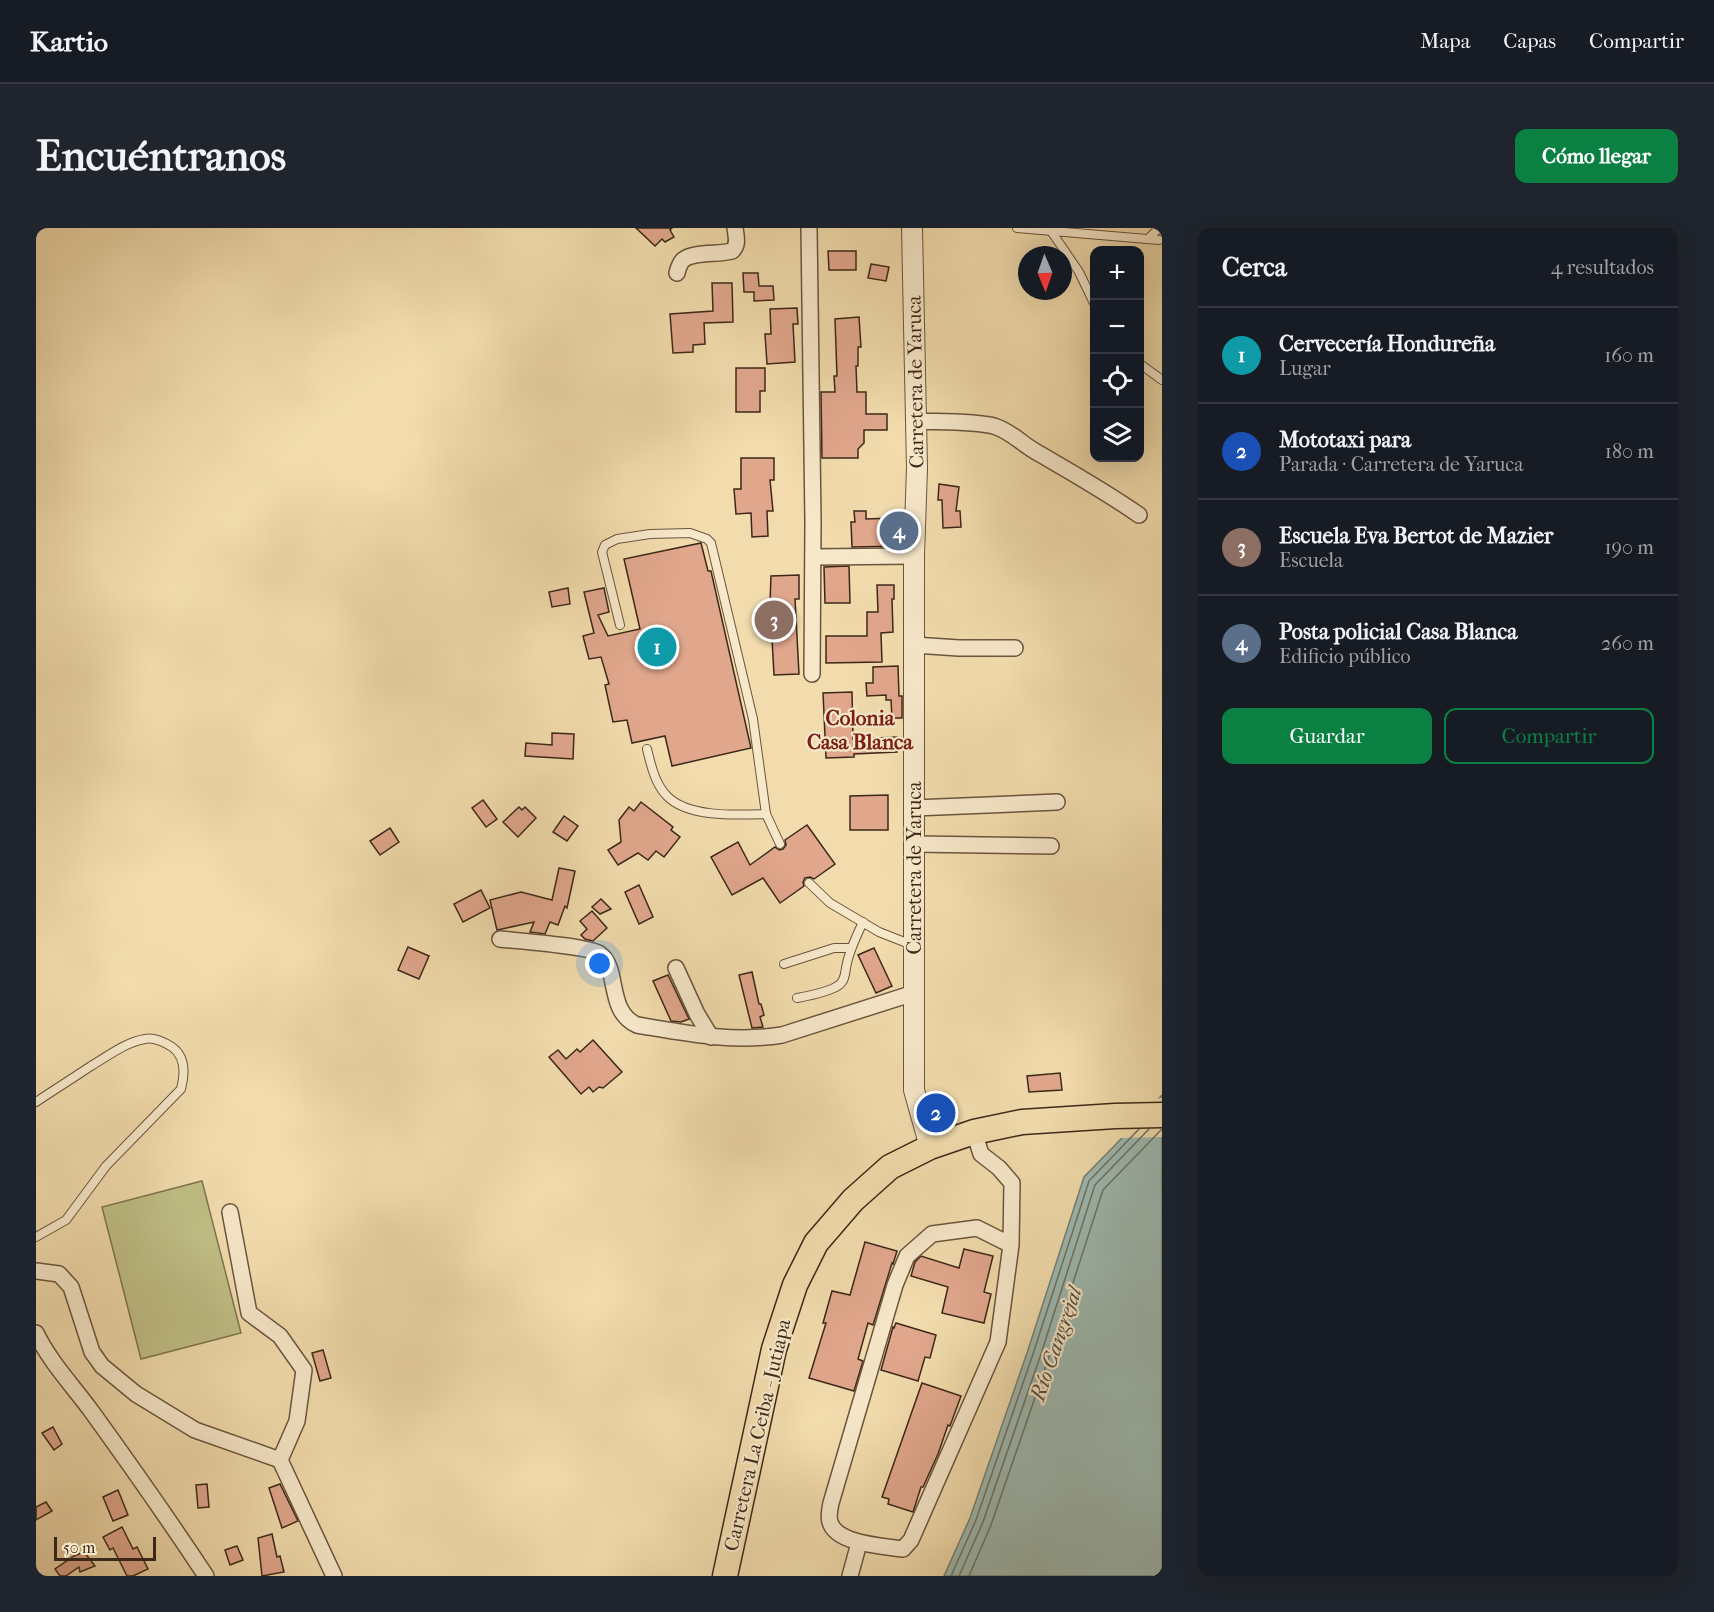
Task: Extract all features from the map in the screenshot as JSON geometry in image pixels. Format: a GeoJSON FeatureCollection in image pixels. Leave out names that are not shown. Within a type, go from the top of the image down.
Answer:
{"type":"FeatureCollection","features":[{"type":"Feature","properties":{"kind":"main road","name":"Carretera La Ceiba - Jutiapa"},"geometry":{"type":"LineString","coordinates":[[725,1576],[774,1349],[795,1285],[816,1243],[853,1200],[890,1167],[930,1147],[974,1132],[1022,1122],[1162,1115]]}},
{"type":"Feature","properties":{"kind":"street"},"geometry":{"type":"LineString","coordinates":[[677,273],[684,260],[693,256],[732,251],[737,239],[735,228]]}},
{"type":"Feature","properties":{"kind":"street"},"geometry":{"type":"LineString","coordinates":[[809,228],[812,674]]}},
{"type":"Feature","properties":{"kind":"street","name":"Carretera de Yaruca"},"geometry":{"type":"LineString","coordinates":[[912,228],[917,468],[914,556],[914,1090],[930,1147]]}},
{"type":"Feature","properties":{"kind":"street"},"geometry":{"type":"LineString","coordinates":[[916,421],[977,424],[1008,431],[1031,448],[1110,494],[1139,515]]}},
{"type":"Feature","properties":{"kind":"street"},"geometry":{"type":"LineString","coordinates":[[813,557],[914,556]]}},
{"type":"Feature","properties":{"kind":"street"},"geometry":{"type":"LineString","coordinates":[[914,645],[1015,648]]}},
{"type":"Feature","properties":{"kind":"street"},"geometry":{"type":"LineString","coordinates":[[914,808],[1057,802]]}},
{"type":"Feature","properties":{"kind":"street"},"geometry":{"type":"LineString","coordinates":[[914,844],[1052,846]]}},
{"type":"Feature","properties":{"kind":"street"},"geometry":{"type":"LineString","coordinates":[[500,939],[598,952],[608,965],[619,1006],[631,1022],[637,1025],[711,1036],[764,1038],[782,1035],[914,993]]}},
{"type":"Feature","properties":{"kind":"street"},"geometry":{"type":"LineString","coordinates":[[676,968],[697,1014],[711,1036]]}},
{"type":"Feature","properties":{"kind":"street"},"geometry":{"type":"LineString","coordinates":[[974,1132],[981,1154],[999,1168],[1012,1183],[1011,1245],[998,1342],[911,1540],[903,1549],[859,1543],[834,1530],[829,1520],[831,1503],[895,1285],[907,1256],[932,1234],[977,1228],[1011,1245]]}},
{"type":"Feature","properties":{"kind":"street"},"geometry":{"type":"LineString","coordinates":[[230,1212],[249,1313],[280,1336],[304,1370],[297,1421],[280,1460]]}},
{"type":"Feature","properties":{"kind":"street"},"geometry":{"type":"LineString","coordinates":[[36,1271],[59,1274],[71,1287],[92,1352],[102,1366],[136,1394],[195,1430],[280,1460],[334,1576]]}},
{"type":"Feature","properties":{"kind":"street"},"geometry":{"type":"LineString","coordinates":[[36,1333],[43,1347],[158,1503],[206,1576]]}},
{"type":"Feature","properties":{"kind":"street"},"geometry":{"type":"LineString","coordinates":[[850,1576],[859,1543]]}},
{"type":"Feature","properties":{"kind":"lane"},"geometry":{"type":"LineString","coordinates":[[1017,228],[1159,240]]}},
{"type":"Feature","properties":{"kind":"lane"},"geometry":{"type":"LineString","coordinates":[[1148,239],[1159,228]]}},
{"type":"Feature","properties":{"kind":"lane"},"geometry":{"type":"LineString","coordinates":[[1051,231],[1079,272],[1093,300]]}},
{"type":"Feature","properties":{"kind":"lane"},"geometry":{"type":"LineString","coordinates":[[1144,367],[1162,380]]}},
{"type":"Feature","properties":{"kind":"lane"},"geometry":{"type":"LineString","coordinates":[[620,625],[602,552],[605,545],[617,539],[650,534],[690,533],[707,538],[711,543],[753,719],[766,814],[780,843]]}},
{"type":"Feature","properties":{"kind":"lane"},"geometry":{"type":"LineString","coordinates":[[647,749],[654,776],[667,797],[686,808],[709,814],[766,814]]}},
{"type":"Feature","properties":{"kind":"lane"},"geometry":{"type":"LineString","coordinates":[[809,883],[830,903],[879,932],[914,945]]}},
{"type":"Feature","properties":{"kind":"lane"},"geometry":{"type":"LineString","coordinates":[[797,998],[839,985],[845,976],[851,948],[863,922]]}},
{"type":"Feature","properties":{"kind":"lane"},"geometry":{"type":"LineString","coordinates":[[784,964],[834,948],[851,948]]}},
{"type":"Feature","properties":{"kind":"lane"},"geometry":{"type":"LineString","coordinates":[[36,1102],[118,1049],[144,1039],[152,1038],[165,1043],[177,1050],[182,1061],[185,1074],[180,1089],[106,1166],[66,1220],[36,1237]]}},
{"type":"Feature","properties":{"kind":"shaded area"},"geometry":{"type":"Polygon","coordinates":[[[202,1181],[241,1333],[141,1359],[102,1207],[202,1181]]]}},
{"type":"Feature","properties":{"kind":"water","name":"Río Cangrejal"},"geometry":{"type":"Polygon","coordinates":[[[1162,1095],[1162,1576],[944,1576],[970,1518],[1084,1177],[1162,1095]]]}},
{"type":"Feature","properties":{"kind":"pier"},"geometry":{"type":"Polygon","coordinates":[[[1162,1098],[1162,1137],[1119,1138],[1154,1099],[1162,1098]]]}},
{"type":"Feature","properties":{"kind":"building"},"geometry":{"type":"Polygon","coordinates":[[[636,228],[672,228],[670,230],[674,237],[665,242],[662,239],[655,246],[636,228]]]}},
{"type":"Feature","properties":{"kind":"building"},"geometry":{"type":"Polygon","coordinates":[[[828,251],[856,251],[856,270],[829,270],[828,251]]]}},
{"type":"Feature","properties":{"kind":"building"},"geometry":{"type":"Polygon","coordinates":[[[871,264],[889,267],[886,281],[868,278],[871,264]]]}},
{"type":"Feature","properties":{"kind":"building"},"geometry":{"type":"Polygon","coordinates":[[[743,273],[758,273],[759,286],[773,286],[774,300],[754,301],[754,292],[744,292],[743,273]]]}},
{"type":"Feature","properties":{"kind":"building"},"geometry":{"type":"Polygon","coordinates":[[[712,283],[732,283],[733,322],[704,323],[705,344],[693,345],[693,352],[673,353],[670,314],[713,311],[712,283]]]}},
{"type":"Feature","properties":{"kind":"building"},"geometry":{"type":"Polygon","coordinates":[[[797,308],[798,324],[793,324],[795,362],[767,364],[765,334],[771,334],[770,309],[797,308]]]}},
{"type":"Feature","properties":{"kind":"building"},"geometry":{"type":"Polygon","coordinates":[[[859,317],[861,347],[858,347],[858,366],[856,366],[857,392],[866,392],[866,414],[887,414],[887,430],[864,430],[864,443],[858,449],[858,458],[822,458],[821,392],[835,392],[834,376],[837,376],[835,319],[859,317]]]}},
{"type":"Feature","properties":{"kind":"building"},"geometry":{"type":"Polygon","coordinates":[[[736,368],[765,368],[765,391],[760,391],[760,412],[736,412],[736,368]]]}},
{"type":"Feature","properties":{"kind":"building"},"geometry":{"type":"Polygon","coordinates":[[[741,458],[774,458],[774,480],[770,480],[773,511],[767,511],[768,536],[752,537],[751,513],[736,514],[734,489],[741,489],[741,458]]]}},
{"type":"Feature","properties":{"kind":"building"},"geometry":{"type":"Polygon","coordinates":[[[939,484],[959,487],[956,511],[960,511],[961,527],[943,528],[942,500],[938,500],[939,484]]]}},
{"type":"Feature","properties":{"kind":"building"},"geometry":{"type":"Polygon","coordinates":[[[854,511],[866,511],[866,519],[893,518],[893,515],[903,515],[902,546],[852,547],[851,522],[855,522],[854,511]]]}},
{"type":"Feature","properties":{"kind":"building"},"geometry":{"type":"Polygon","coordinates":[[[701,543],[708,571],[711,571],[751,748],[672,766],[665,736],[632,743],[627,720],[613,722],[605,685],[609,684],[601,657],[589,659],[583,636],[594,633],[584,592],[604,588],[609,612],[598,615],[608,636],[640,629],[624,559],[701,543]]]}},
{"type":"Feature","properties":{"kind":"building"},"geometry":{"type":"Polygon","coordinates":[[[849,566],[850,603],[825,603],[824,567],[849,566]]]}},
{"type":"Feature","properties":{"kind":"building"},"geometry":{"type":"Polygon","coordinates":[[[799,575],[799,599],[795,599],[799,674],[774,675],[770,603],[771,576],[799,575]]]}},
{"type":"Feature","properties":{"kind":"building"},"geometry":{"type":"Polygon","coordinates":[[[877,585],[894,585],[893,632],[881,633],[882,662],[826,663],[826,636],[867,636],[867,612],[878,612],[877,585]]]}},
{"type":"Feature","properties":{"kind":"building"},"geometry":{"type":"Polygon","coordinates":[[[568,588],[570,604],[552,607],[549,592],[568,588]]]}},
{"type":"Feature","properties":{"kind":"building"},"geometry":{"type":"Polygon","coordinates":[[[898,666],[902,718],[892,718],[891,700],[886,700],[886,695],[867,696],[866,683],[873,683],[873,667],[898,666]]]}},
{"type":"Feature","properties":{"kind":"building"},"geometry":{"type":"Polygon","coordinates":[[[852,692],[853,739],[897,737],[897,752],[826,758],[823,693],[852,692]]]}},
{"type":"Feature","properties":{"kind":"building"},"geometry":{"type":"Polygon","coordinates":[[[552,733],[574,734],[573,759],[525,756],[526,743],[552,745],[552,733]]]}},
{"type":"Feature","properties":{"kind":"building"},"geometry":{"type":"Polygon","coordinates":[[[888,795],[888,830],[850,830],[850,796],[888,795]]]}},
{"type":"Feature","properties":{"kind":"building"},"geometry":{"type":"Polygon","coordinates":[[[483,800],[497,819],[486,827],[472,808],[483,800]]]}},
{"type":"Feature","properties":{"kind":"building"},"geometry":{"type":"Polygon","coordinates":[[[641,802],[673,827],[671,830],[680,837],[664,857],[656,851],[648,860],[638,853],[618,865],[608,850],[621,842],[619,820],[629,807],[634,811],[641,802]]]}},
{"type":"Feature","properties":{"kind":"building"},"geometry":{"type":"Polygon","coordinates":[[[519,807],[522,810],[525,807],[536,818],[518,837],[503,822],[519,807]]]}},
{"type":"Feature","properties":{"kind":"building"},"geometry":{"type":"Polygon","coordinates":[[[564,816],[578,826],[567,841],[553,832],[564,816]]]}},
{"type":"Feature","properties":{"kind":"building"},"geometry":{"type":"Polygon","coordinates":[[[807,825],[835,864],[814,879],[805,878],[804,886],[780,903],[763,878],[732,895],[711,857],[738,842],[750,865],[775,847],[779,850],[783,849],[786,845],[785,840],[807,825]]]}},
{"type":"Feature","properties":{"kind":"building"},"geometry":{"type":"Polygon","coordinates":[[[390,828],[399,842],[380,855],[370,841],[390,828]]]}},
{"type":"Feature","properties":{"kind":"building"},"geometry":{"type":"Polygon","coordinates":[[[559,868],[575,871],[567,908],[565,906],[558,925],[550,922],[545,934],[530,932],[534,922],[497,930],[490,900],[521,892],[552,900],[559,868]]]}},
{"type":"Feature","properties":{"kind":"building"},"geometry":{"type":"Polygon","coordinates":[[[639,885],[653,917],[639,924],[625,892],[639,885]]]}},
{"type":"Feature","properties":{"kind":"building"},"geometry":{"type":"Polygon","coordinates":[[[481,890],[490,908],[463,922],[454,904],[481,890]]]}},
{"type":"Feature","properties":{"kind":"building"},"geometry":{"type":"Polygon","coordinates":[[[601,899],[611,909],[600,914],[592,907],[601,899]]]}},
{"type":"Feature","properties":{"kind":"building"},"geometry":{"type":"Polygon","coordinates":[[[592,911],[607,928],[593,941],[581,935],[587,929],[580,921],[592,911]]]}},
{"type":"Feature","properties":{"kind":"building"},"geometry":{"type":"Polygon","coordinates":[[[408,947],[429,956],[419,979],[398,970],[408,947]]]}},
{"type":"Feature","properties":{"kind":"building"},"geometry":{"type":"Polygon","coordinates":[[[874,948],[892,986],[876,993],[858,955],[874,948]]]}},
{"type":"Feature","properties":{"kind":"building"},"geometry":{"type":"Polygon","coordinates":[[[752,972],[759,1004],[761,1004],[764,1015],[760,1017],[763,1027],[752,1028],[739,975],[752,972]]]}},
{"type":"Feature","properties":{"kind":"building"},"geometry":{"type":"Polygon","coordinates":[[[668,975],[689,1019],[681,1022],[671,1021],[653,981],[668,975]]]}},
{"type":"Feature","properties":{"kind":"building"},"geometry":{"type":"Polygon","coordinates":[[[593,1040],[622,1072],[603,1088],[599,1087],[593,1092],[589,1087],[581,1094],[549,1057],[558,1050],[566,1059],[577,1049],[580,1052],[593,1040]]]}},
{"type":"Feature","properties":{"kind":"building"},"geometry":{"type":"Polygon","coordinates":[[[1060,1073],[1062,1090],[1029,1092],[1027,1076],[1060,1073]]]}},
{"type":"Feature","properties":{"kind":"building"},"geometry":{"type":"Polygon","coordinates":[[[865,1242],[897,1251],[873,1325],[868,1323],[858,1359],[863,1361],[854,1391],[809,1378],[826,1323],[823,1323],[832,1291],[850,1295],[865,1242]]]}},
{"type":"Feature","properties":{"kind":"building"},"geometry":{"type":"Polygon","coordinates":[[[964,1249],[993,1256],[984,1292],[991,1294],[984,1323],[942,1313],[948,1287],[911,1276],[915,1262],[921,1256],[959,1268],[964,1249]]]}},
{"type":"Feature","properties":{"kind":"building"},"geometry":{"type":"Polygon","coordinates":[[[896,1323],[936,1335],[930,1358],[925,1357],[918,1381],[881,1370],[896,1323]]]}},
{"type":"Feature","properties":{"kind":"building"},"geometry":{"type":"Polygon","coordinates":[[[323,1350],[331,1378],[320,1381],[312,1353],[323,1350]]]}},
{"type":"Feature","properties":{"kind":"building"},"geometry":{"type":"Polygon","coordinates":[[[922,1383],[961,1396],[938,1454],[921,1487],[913,1512],[888,1504],[889,1499],[882,1497],[922,1383]]]}},
{"type":"Feature","properties":{"kind":"building"},"geometry":{"type":"Polygon","coordinates":[[[53,1427],[62,1444],[54,1450],[42,1433],[53,1427]]]}},
{"type":"Feature","properties":{"kind":"building"},"geometry":{"type":"Polygon","coordinates":[[[207,1484],[209,1507],[198,1508],[196,1485],[207,1484]]]}},
{"type":"Feature","properties":{"kind":"building"},"geometry":{"type":"Polygon","coordinates":[[[280,1484],[298,1521],[282,1528],[269,1488],[280,1484]]]}},
{"type":"Feature","properties":{"kind":"building"},"geometry":{"type":"Polygon","coordinates":[[[118,1490],[128,1515],[113,1521],[103,1497],[118,1490]]]}},
{"type":"Feature","properties":{"kind":"building"},"geometry":{"type":"Polygon","coordinates":[[[46,1502],[52,1511],[36,1520],[36,1507],[46,1502]]]}},
{"type":"Feature","properties":{"kind":"building"},"geometry":{"type":"Polygon","coordinates":[[[122,1527],[133,1549],[137,1547],[148,1569],[133,1576],[127,1576],[113,1548],[110,1550],[103,1537],[122,1527]]]}},
{"type":"Feature","properties":{"kind":"building"},"geometry":{"type":"Polygon","coordinates":[[[272,1534],[277,1557],[280,1556],[284,1572],[262,1576],[258,1538],[272,1534]]]}},
{"type":"Feature","properties":{"kind":"building"},"geometry":{"type":"Polygon","coordinates":[[[237,1546],[243,1560],[230,1565],[225,1550],[237,1546]]]}},
{"type":"Feature","properties":{"kind":"building"},"geometry":{"type":"Polygon","coordinates":[[[84,1552],[95,1566],[80,1572],[79,1567],[66,1576],[60,1576],[55,1569],[84,1552]]]}},
{"type":"Feature","properties":{"kind":"place","name":"Posta policial Casa Blanca"},"geometry":{"type":"Point","coordinates":[899,531]}},
{"type":"Feature","properties":{"kind":"place","name":"Escuela Eva Bertot de Mazier"},"geometry":{"type":"Point","coordinates":[774,620]}},
{"type":"Feature","properties":{"kind":"place","name":"Cervecería Hondureña"},"geometry":{"type":"Point","coordinates":[657,647]}},
{"type":"Feature","properties":{"kind":"place","name":"Mototaxi para"},"geometry":{"type":"Point","coordinates":[936,1113]}},
{"type":"Feature","properties":{"kind":"district","name":"Colonia Casa Blanca"},"geometry":{"type":"Point","coordinates":[860,730]}}]}
